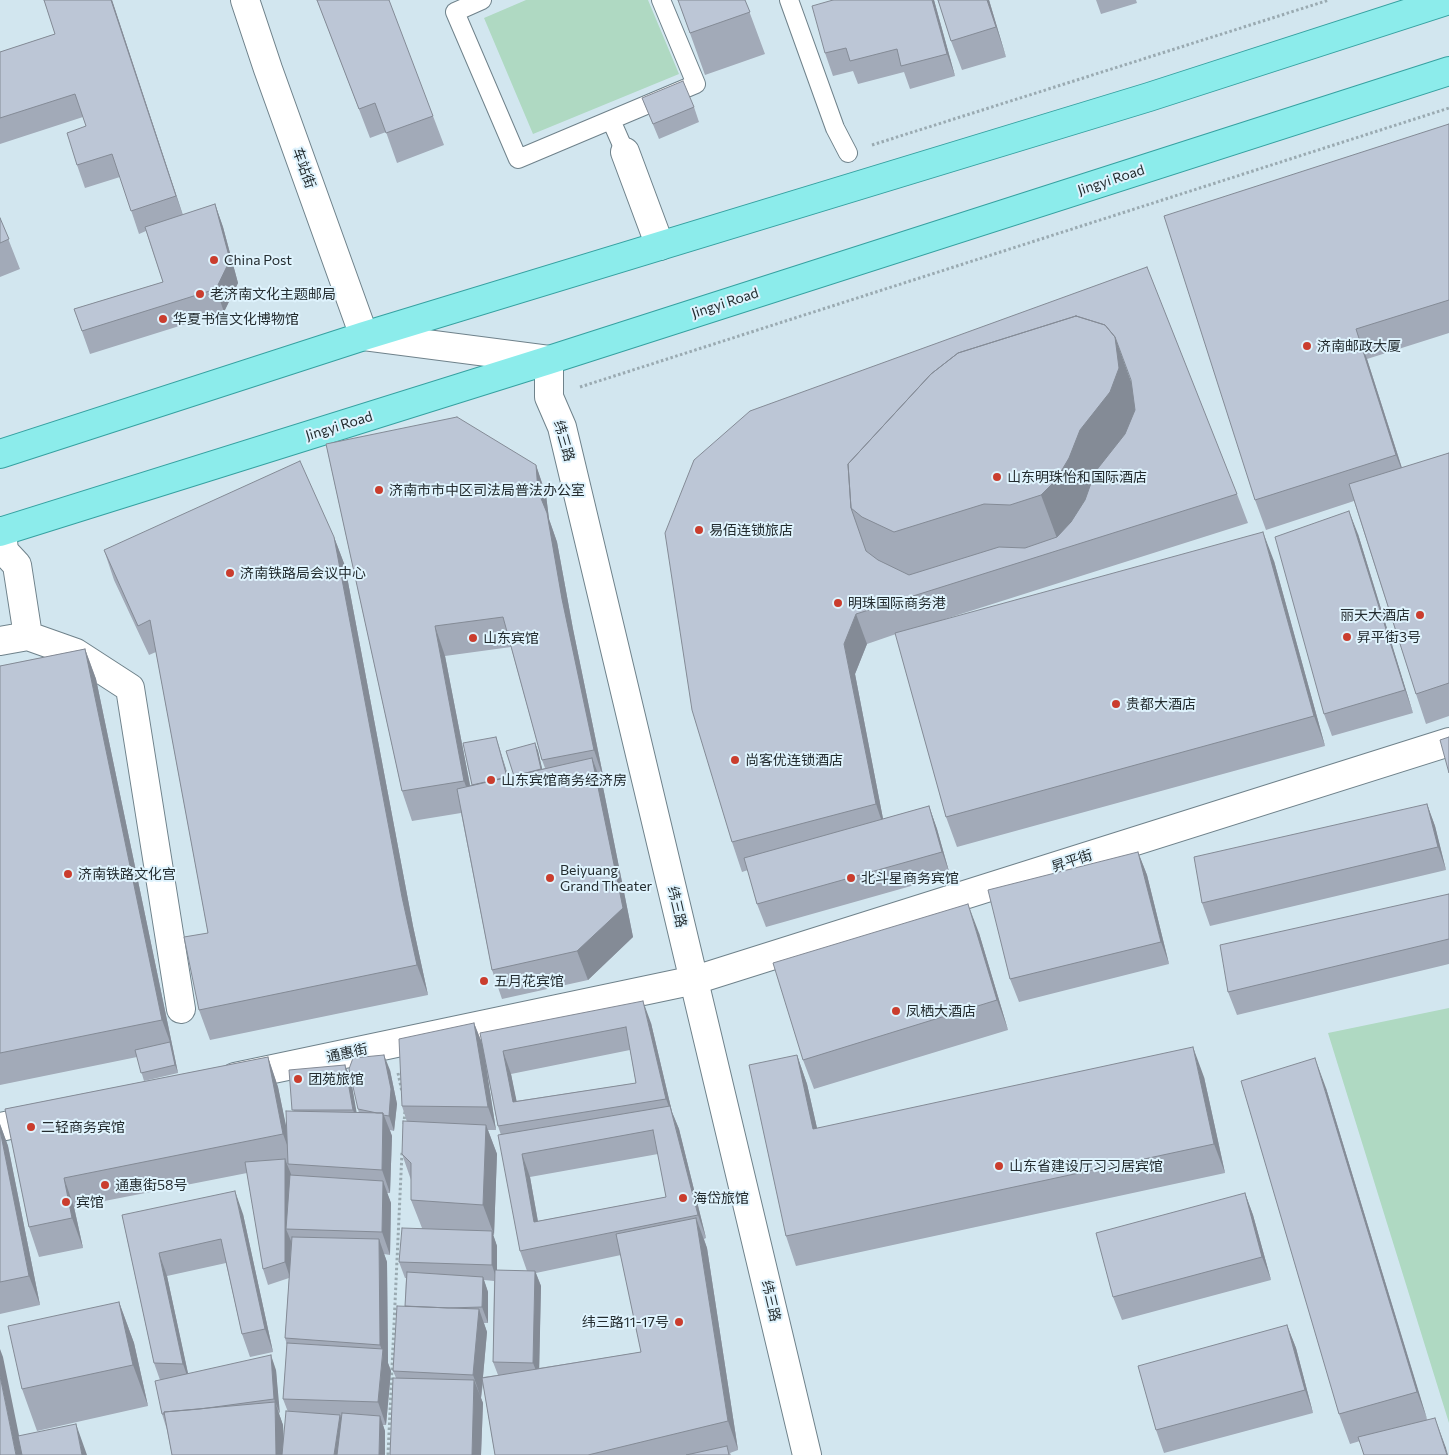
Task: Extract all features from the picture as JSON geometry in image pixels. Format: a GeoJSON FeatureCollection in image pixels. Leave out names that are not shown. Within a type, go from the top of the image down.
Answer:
{"type":"FeatureCollection","features":[{"type":"Feature","properties":{"kind":"main road"},"geometry":{"type":"LineString","coordinates":[[0,454],[364,336],[1139,100],[1449,0]]}},
{"type":"Feature","properties":{"kind":"main road","name":"Jingyi Road"},"geometry":{"type":"LineString","coordinates":[[1,532],[549,360],[1449,72]]}},
{"type":"Feature","properties":{"kind":"street","name":"车站街"},"geometry":{"type":"LineString","coordinates":[[245,0],[364,336]]}},
{"type":"Feature","properties":{"kind":"street"},"geometry":{"type":"LineString","coordinates":[[625,152],[660,246]]}},
{"type":"Feature","properties":{"kind":"street"},"geometry":{"type":"LineString","coordinates":[[364,336],[549,360]]}},
{"type":"Feature","properties":{"kind":"street","name":"纬三路"},"geometry":{"type":"LineString","coordinates":[[549,360],[549,397],[562,427],[807,1455]]}},
{"type":"Feature","properties":{"kind":"street"},"geometry":{"type":"LineString","coordinates":[[1,532],[4,551],[17,565],[28,636]]}},
{"type":"Feature","properties":{"kind":"street"},"geometry":{"type":"LineString","coordinates":[[0,640],[28,636],[76,653],[130,688],[181,1009]]}},
{"type":"Feature","properties":{"kind":"street","name":"昇平街"},"geometry":{"type":"LineString","coordinates":[[695,980],[1449,742]]}},
{"type":"Feature","properties":{"kind":"street","name":"通惠街"},"geometry":{"type":"LineString","coordinates":[[215,1081],[695,980]]}},
{"type":"Feature","properties":{"kind":"street"},"geometry":{"type":"LineString","coordinates":[[0,1128],[68,1113]]}},
{"type":"Feature","properties":{"kind":"lane"},"geometry":{"type":"LineString","coordinates":[[482,0],[455,12],[518,159],[696,84],[661,0]]}},
{"type":"Feature","properties":{"kind":"lane"},"geometry":{"type":"LineString","coordinates":[[789,0],[835,128],[848,153]]}},
{"type":"Feature","properties":{"kind":"lane"},"geometry":{"type":"LineString","coordinates":[[610,120],[625,152]]}},
{"type":"Feature","properties":{"kind":"path"},"geometry":{"type":"LineString","coordinates":[[391,1044],[403,1096]]}},
{"type":"Feature","properties":{"kind":"path"},"geometry":{"type":"LineString","coordinates":[[403,1133],[405,1105]]}},
{"type":"Feature","properties":{"kind":"path"},"geometry":{"type":"LineString","coordinates":[[388,1455],[403,1142]]}},
{"type":"Feature","properties":{"kind":"green space"},"geometry":{"type":"Polygon","coordinates":[[[526,0],[648,0],[679,74],[533,134],[484,18],[526,0]]]}},
{"type":"Feature","properties":{"kind":"green space"},"geometry":{"type":"Polygon","coordinates":[[[1449,1008],[1449,1423],[1328,1033],[1449,1008]]]}},
{"type":"Feature","properties":{"kind":"building"},"geometry":{"type":"Polygon","coordinates":[[[44,0],[111,0],[176,196],[131,211],[112,154],[77,165],[67,133],[86,126],[75,94],[0,118],[0,52],[55,34],[44,0]]]}},
{"type":"Feature","properties":{"kind":"building"},"geometry":{"type":"Polygon","coordinates":[[[317,0],[389,0],[433,116],[386,133],[375,103],[359,109],[317,0]]]}},
{"type":"Feature","properties":{"kind":"building"},"geometry":{"type":"Polygon","coordinates":[[[678,0],[745,0],[750,12],[690,33],[678,0]]]}},
{"type":"Feature","properties":{"kind":"building"},"geometry":{"type":"Polygon","coordinates":[[[833,0],[932,0],[947,54],[901,66],[897,49],[850,61],[846,48],[825,53],[812,6],[833,0]]]}},
{"type":"Feature","properties":{"kind":"building"},"geometry":{"type":"Polygon","coordinates":[[[938,0],[987,0],[996,27],[951,41],[938,0]]]}},
{"type":"Feature","properties":{"kind":"building"},"geometry":{"type":"Polygon","coordinates":[[[683,81],[694,107],[653,124],[642,98],[683,81]]]}},
{"type":"Feature","properties":{"kind":"building","name":"济南邮政大厦"},"geometry":{"type":"Polygon","coordinates":[[[1449,124],[1449,300],[1356,329],[1396,455],[1255,500],[1164,216],[1449,124]]]}},
{"type":"Feature","properties":{"kind":"building"},"geometry":{"type":"Polygon","coordinates":[[[215,204],[230,260],[216,289],[82,331],[74,309],[163,282],[145,227],[215,204]]]}},
{"type":"Feature","properties":{"kind":"building"},"geometry":{"type":"Polygon","coordinates":[[[0,218],[9,239],[0,243],[0,218]]]}},
{"type":"Feature","properties":{"kind":"building"},"geometry":{"type":"Polygon","coordinates":[[[1147,267],[1237,494],[856,614],[844,644],[876,804],[732,842],[692,710],[665,533],[694,460],[750,411],[1147,267]],[[1076,316],[958,353],[931,374],[848,464],[851,508],[866,551],[878,560],[909,575],[999,547],[1025,548],[1057,537],[1071,522],[1085,500],[1095,472],[1125,434],[1135,410],[1131,380],[1115,337],[1105,325],[1076,316]]]}},
{"type":"Feature","properties":{"kind":"building"},"geometry":{"type":"Polygon","coordinates":[[[1076,316],[1105,325],[1115,337],[1119,368],[1110,392],[1080,430],[1069,458],[1056,480],[1041,495],[1010,505],[984,504],[894,532],[862,517],[851,508],[848,464],[931,374],[958,353],[1076,316]]]}},
{"type":"Feature","properties":{"kind":"building","name":"山东宾馆"},"geometry":{"type":"Polygon","coordinates":[[[457,417],[536,465],[538,491],[547,513],[562,599],[594,750],[542,760],[503,617],[435,626],[464,781],[402,791],[326,444],[457,417]]]}},
{"type":"Feature","properties":{"kind":"building","name":"丽天大酒店"},"geometry":{"type":"Polygon","coordinates":[[[1449,453],[1449,683],[1416,694],[1349,484],[1449,453]]]}},
{"type":"Feature","properties":{"kind":"building"},"geometry":{"type":"Polygon","coordinates":[[[300,461],[334,537],[402,897],[417,965],[199,1010],[184,937],[208,933],[150,620],[138,626],[104,550],[300,461]]]}},
{"type":"Feature","properties":{"kind":"building","name":"昇平街3号"},"geometry":{"type":"Polygon","coordinates":[[[1349,511],[1405,690],[1324,714],[1275,537],[1349,511]]]}},
{"type":"Feature","properties":{"kind":"building","name":"贵都大酒店"},"geometry":{"type":"Polygon","coordinates":[[[1263,532],[1314,716],[946,817],[895,633],[1263,532]]]}},
{"type":"Feature","properties":{"kind":"building","name":"济南铁路文化宫"},"geometry":{"type":"Polygon","coordinates":[[[85,649],[162,1020],[0,1053],[0,666],[85,649]]]}},
{"type":"Feature","properties":{"kind":"building"},"geometry":{"type":"Polygon","coordinates":[[[496,737],[507,777],[472,785],[463,743],[496,737]]]}},
{"type":"Feature","properties":{"kind":"building"},"geometry":{"type":"Polygon","coordinates":[[[1449,737],[1449,773],[1440,740],[1449,737]]]}},
{"type":"Feature","properties":{"kind":"building"},"geometry":{"type":"Polygon","coordinates":[[[535,743],[541,769],[514,776],[506,751],[535,743]]]}},
{"type":"Feature","properties":{"kind":"building","name":"Beiyuang Grand Theater"},"geometry":{"type":"Polygon","coordinates":[[[592,758],[623,908],[577,951],[492,970],[457,789],[592,758]]]}},
{"type":"Feature","properties":{"kind":"building"},"geometry":{"type":"Polygon","coordinates":[[[1427,804],[1438,847],[1202,903],[1194,857],[1427,804]]]}},
{"type":"Feature","properties":{"kind":"building"},"geometry":{"type":"Polygon","coordinates":[[[929,806],[942,852],[757,904],[744,858],[929,806]]]}},
{"type":"Feature","properties":{"kind":"building"},"geometry":{"type":"Polygon","coordinates":[[[1138,852],[1161,942],[1010,979],[988,890],[1138,852]]]}},
{"type":"Feature","properties":{"kind":"building"},"geometry":{"type":"Polygon","coordinates":[[[1449,894],[1449,939],[1228,992],[1220,945],[1449,894]]]}},
{"type":"Feature","properties":{"kind":"building","name":"凤栖大酒店"},"geometry":{"type":"Polygon","coordinates":[[[968,904],[997,1000],[803,1060],[773,963],[968,904]]]}},
{"type":"Feature","properties":{"kind":"building"},"geometry":{"type":"Polygon","coordinates":[[[643,1001],[666,1099],[498,1126],[480,1033],[643,1001]],[[626,1027],[503,1051],[513,1102],[636,1083],[626,1027]]]}},
{"type":"Feature","properties":{"kind":"building"},"geometry":{"type":"Polygon","coordinates":[[[474,1023],[488,1107],[402,1106],[399,1039],[474,1023]]]}},
{"type":"Feature","properties":{"kind":"building"},"geometry":{"type":"Polygon","coordinates":[[[170,1042],[175,1065],[141,1073],[135,1050],[170,1042]]]}},
{"type":"Feature","properties":{"kind":"building","name":"山东省建设厅习习居宾馆"},"geometry":{"type":"Polygon","coordinates":[[[1193,1047],[1214,1144],[786,1236],[749,1065],[797,1055],[813,1129],[1193,1047]]]}},
{"type":"Feature","properties":{"kind":"building"},"geometry":{"type":"Polygon","coordinates":[[[384,1055],[391,1089],[389,1116],[383,1115],[383,1113],[358,1109],[349,1069],[353,1058],[384,1055]]]}},
{"type":"Feature","properties":{"kind":"building","name":"通惠街58号"},"geometry":{"type":"Polygon","coordinates":[[[268,1057],[283,1134],[64,1178],[72,1218],[29,1227],[5,1109],[268,1057]]]}},
{"type":"Feature","properties":{"kind":"building"},"geometry":{"type":"Polygon","coordinates":[[[1315,1058],[1417,1392],[1339,1414],[1241,1081],[1315,1058]]]}},
{"type":"Feature","properties":{"kind":"building"},"geometry":{"type":"Polygon","coordinates":[[[345,1065],[353,1110],[292,1110],[289,1070],[345,1065]]]}},
{"type":"Feature","properties":{"kind":"building"},"geometry":{"type":"Polygon","coordinates":[[[670,1106],[698,1215],[520,1251],[498,1135],[670,1106]],[[653,1130],[522,1154],[534,1222],[666,1197],[653,1130]]]}},
{"type":"Feature","properties":{"kind":"building"},"geometry":{"type":"Polygon","coordinates":[[[286,1111],[383,1113],[382,1170],[288,1164],[286,1111]]]}},
{"type":"Feature","properties":{"kind":"building"},"geometry":{"type":"Polygon","coordinates":[[[403,1121],[486,1125],[483,1205],[411,1200],[411,1163],[402,1154],[403,1121]]]}},
{"type":"Feature","properties":{"kind":"building"},"geometry":{"type":"Polygon","coordinates":[[[0,1130],[29,1276],[0,1282],[0,1130]]]}},
{"type":"Feature","properties":{"kind":"building"},"geometry":{"type":"Polygon","coordinates":[[[285,1159],[285,1262],[263,1269],[245,1162],[285,1159]]]}},
{"type":"Feature","properties":{"kind":"building"},"geometry":{"type":"Polygon","coordinates":[[[290,1175],[383,1181],[382,1232],[286,1229],[290,1175]]]}},
{"type":"Feature","properties":{"kind":"building"},"geometry":{"type":"Polygon","coordinates":[[[235,1191],[265,1329],[242,1334],[221,1239],[159,1253],[183,1364],[154,1363],[122,1215],[235,1191]]]}},
{"type":"Feature","properties":{"kind":"building"},"geometry":{"type":"Polygon","coordinates":[[[1245,1193],[1262,1257],[1113,1297],[1096,1233],[1245,1193]]]}},
{"type":"Feature","properties":{"kind":"building","name":"纬三路11-17号"},"geometry":{"type":"Polygon","coordinates":[[[696,1218],[728,1421],[588,1455],[495,1455],[482,1378],[641,1352],[616,1234],[696,1218]]]}},
{"type":"Feature","properties":{"kind":"building"},"geometry":{"type":"Polygon","coordinates":[[[402,1228],[492,1231],[492,1265],[399,1262],[402,1228]]]}},
{"type":"Feature","properties":{"kind":"building"},"geometry":{"type":"Polygon","coordinates":[[[292,1237],[379,1239],[380,1345],[285,1338],[292,1237]]]}},
{"type":"Feature","properties":{"kind":"building"},"geometry":{"type":"Polygon","coordinates":[[[495,1270],[535,1271],[533,1363],[493,1362],[495,1270]]]}},
{"type":"Feature","properties":{"kind":"building"},"geometry":{"type":"Polygon","coordinates":[[[407,1272],[483,1277],[482,1307],[405,1306],[407,1272]]]}},
{"type":"Feature","properties":{"kind":"building"},"geometry":{"type":"Polygon","coordinates":[[[119,1302],[133,1365],[22,1389],[8,1326],[119,1302]]]}},
{"type":"Feature","properties":{"kind":"building"},"geometry":{"type":"Polygon","coordinates":[[[397,1306],[479,1309],[473,1375],[393,1371],[397,1306]]]}},
{"type":"Feature","properties":{"kind":"building"},"geometry":{"type":"Polygon","coordinates":[[[1287,1325],[1305,1390],[1156,1430],[1138,1366],[1287,1325]]]}},
{"type":"Feature","properties":{"kind":"building"},"geometry":{"type":"Polygon","coordinates":[[[287,1343],[383,1349],[378,1402],[283,1399],[287,1343]]]}},
{"type":"Feature","properties":{"kind":"building"},"geometry":{"type":"Polygon","coordinates":[[[271,1355],[274,1399],[164,1412],[162,1414],[155,1381],[271,1355]]]}},
{"type":"Feature","properties":{"kind":"building"},"geometry":{"type":"Polygon","coordinates":[[[0,1376],[16,1455],[0,1455],[0,1376]]]}},
{"type":"Feature","properties":{"kind":"building"},"geometry":{"type":"Polygon","coordinates":[[[393,1378],[474,1380],[472,1455],[390,1455],[393,1378]]]}},
{"type":"Feature","properties":{"kind":"building"},"geometry":{"type":"Polygon","coordinates":[[[275,1402],[276,1455],[172,1455],[164,1412],[275,1402]]]}},
{"type":"Feature","properties":{"kind":"building"},"geometry":{"type":"Polygon","coordinates":[[[286,1411],[340,1415],[334,1455],[282,1455],[286,1411]]]}},
{"type":"Feature","properties":{"kind":"building"},"geometry":{"type":"Polygon","coordinates":[[[342,1413],[380,1416],[379,1455],[337,1455],[342,1413]]]}},
{"type":"Feature","properties":{"kind":"building"},"geometry":{"type":"Polygon","coordinates":[[[1435,1418],[1447,1455],[1364,1455],[1358,1437],[1435,1418]]]}},
{"type":"Feature","properties":{"kind":"building"},"geometry":{"type":"Polygon","coordinates":[[[76,1424],[82,1455],[22,1455],[18,1436],[76,1424]]]}},
{"type":"Feature","properties":{"kind":"building"},"geometry":{"type":"Polygon","coordinates":[[[727,1446],[729,1455],[686,1455],[727,1446]]]}},
{"type":"Feature","properties":{"kind":"place","name":"China Post"},"geometry":{"type":"Point","coordinates":[214,260]}},
{"type":"Feature","properties":{"kind":"place","name":"老济南文化主题邮局"},"geometry":{"type":"Point","coordinates":[200,294]}},
{"type":"Feature","properties":{"kind":"place","name":"华夏书信文化博物馆"},"geometry":{"type":"Point","coordinates":[163,319]}},
{"type":"Feature","properties":{"kind":"place","name":"济南邮政大厦"},"geometry":{"type":"Point","coordinates":[1307,346]}},
{"type":"Feature","properties":{"kind":"place","name":"山东明珠怡和国际酒店"},"geometry":{"type":"Point","coordinates":[997,477]}},
{"type":"Feature","properties":{"kind":"place","name":"济南市市中区司法局普法办公室"},"geometry":{"type":"Point","coordinates":[379,490]}},
{"type":"Feature","properties":{"kind":"place","name":"易佰连锁旅店"},"geometry":{"type":"Point","coordinates":[699,530]}},
{"type":"Feature","properties":{"kind":"place","name":"济南铁路局会议中心"},"geometry":{"type":"Point","coordinates":[230,573]}},
{"type":"Feature","properties":{"kind":"place","name":"明珠国际商务港"},"geometry":{"type":"Point","coordinates":[838,603]}},
{"type":"Feature","properties":{"kind":"place","name":"丽天大酒店"},"geometry":{"type":"Point","coordinates":[1420,615]}},
{"type":"Feature","properties":{"kind":"place","name":"昇平街3号"},"geometry":{"type":"Point","coordinates":[1347,637]}},
{"type":"Feature","properties":{"kind":"place","name":"山东宾馆"},"geometry":{"type":"Point","coordinates":[473,638]}},
{"type":"Feature","properties":{"kind":"place","name":"贵都大酒店"},"geometry":{"type":"Point","coordinates":[1116,704]}},
{"type":"Feature","properties":{"kind":"place","name":"尚客优连锁酒店"},"geometry":{"type":"Point","coordinates":[735,760]}},
{"type":"Feature","properties":{"kind":"place","name":"山东宾馆商务经济房"},"geometry":{"type":"Point","coordinates":[491,780]}},
{"type":"Feature","properties":{"kind":"place","name":"济南铁路文化宫"},"geometry":{"type":"Point","coordinates":[68,874]}},
{"type":"Feature","properties":{"kind":"place","name":"Beiyuang Grand Theater"},"geometry":{"type":"Point","coordinates":[550,878]}},
{"type":"Feature","properties":{"kind":"place","name":"北斗星商务宾馆"},"geometry":{"type":"Point","coordinates":[851,878]}},
{"type":"Feature","properties":{"kind":"place","name":"五月花宾馆"},"geometry":{"type":"Point","coordinates":[484,981]}},
{"type":"Feature","properties":{"kind":"place","name":"凤栖大酒店"},"geometry":{"type":"Point","coordinates":[896,1011]}},
{"type":"Feature","properties":{"kind":"place","name":"团苑旅馆"},"geometry":{"type":"Point","coordinates":[298,1079]}},
{"type":"Feature","properties":{"kind":"place","name":"二轻商务宾馆"},"geometry":{"type":"Point","coordinates":[31,1127]}},
{"type":"Feature","properties":{"kind":"place","name":"山东省建设厅习习居宾馆"},"geometry":{"type":"Point","coordinates":[999,1166]}},
{"type":"Feature","properties":{"kind":"place","name":"通惠街58号"},"geometry":{"type":"Point","coordinates":[105,1185]}},
{"type":"Feature","properties":{"kind":"place","name":"海岱旅馆"},"geometry":{"type":"Point","coordinates":[683,1198]}},
{"type":"Feature","properties":{"kind":"place","name":"宾馆"},"geometry":{"type":"Point","coordinates":[66,1202]}},
{"type":"Feature","properties":{"kind":"place","name":"纬三路11-17号"},"geometry":{"type":"Point","coordinates":[679,1322]}}]}
